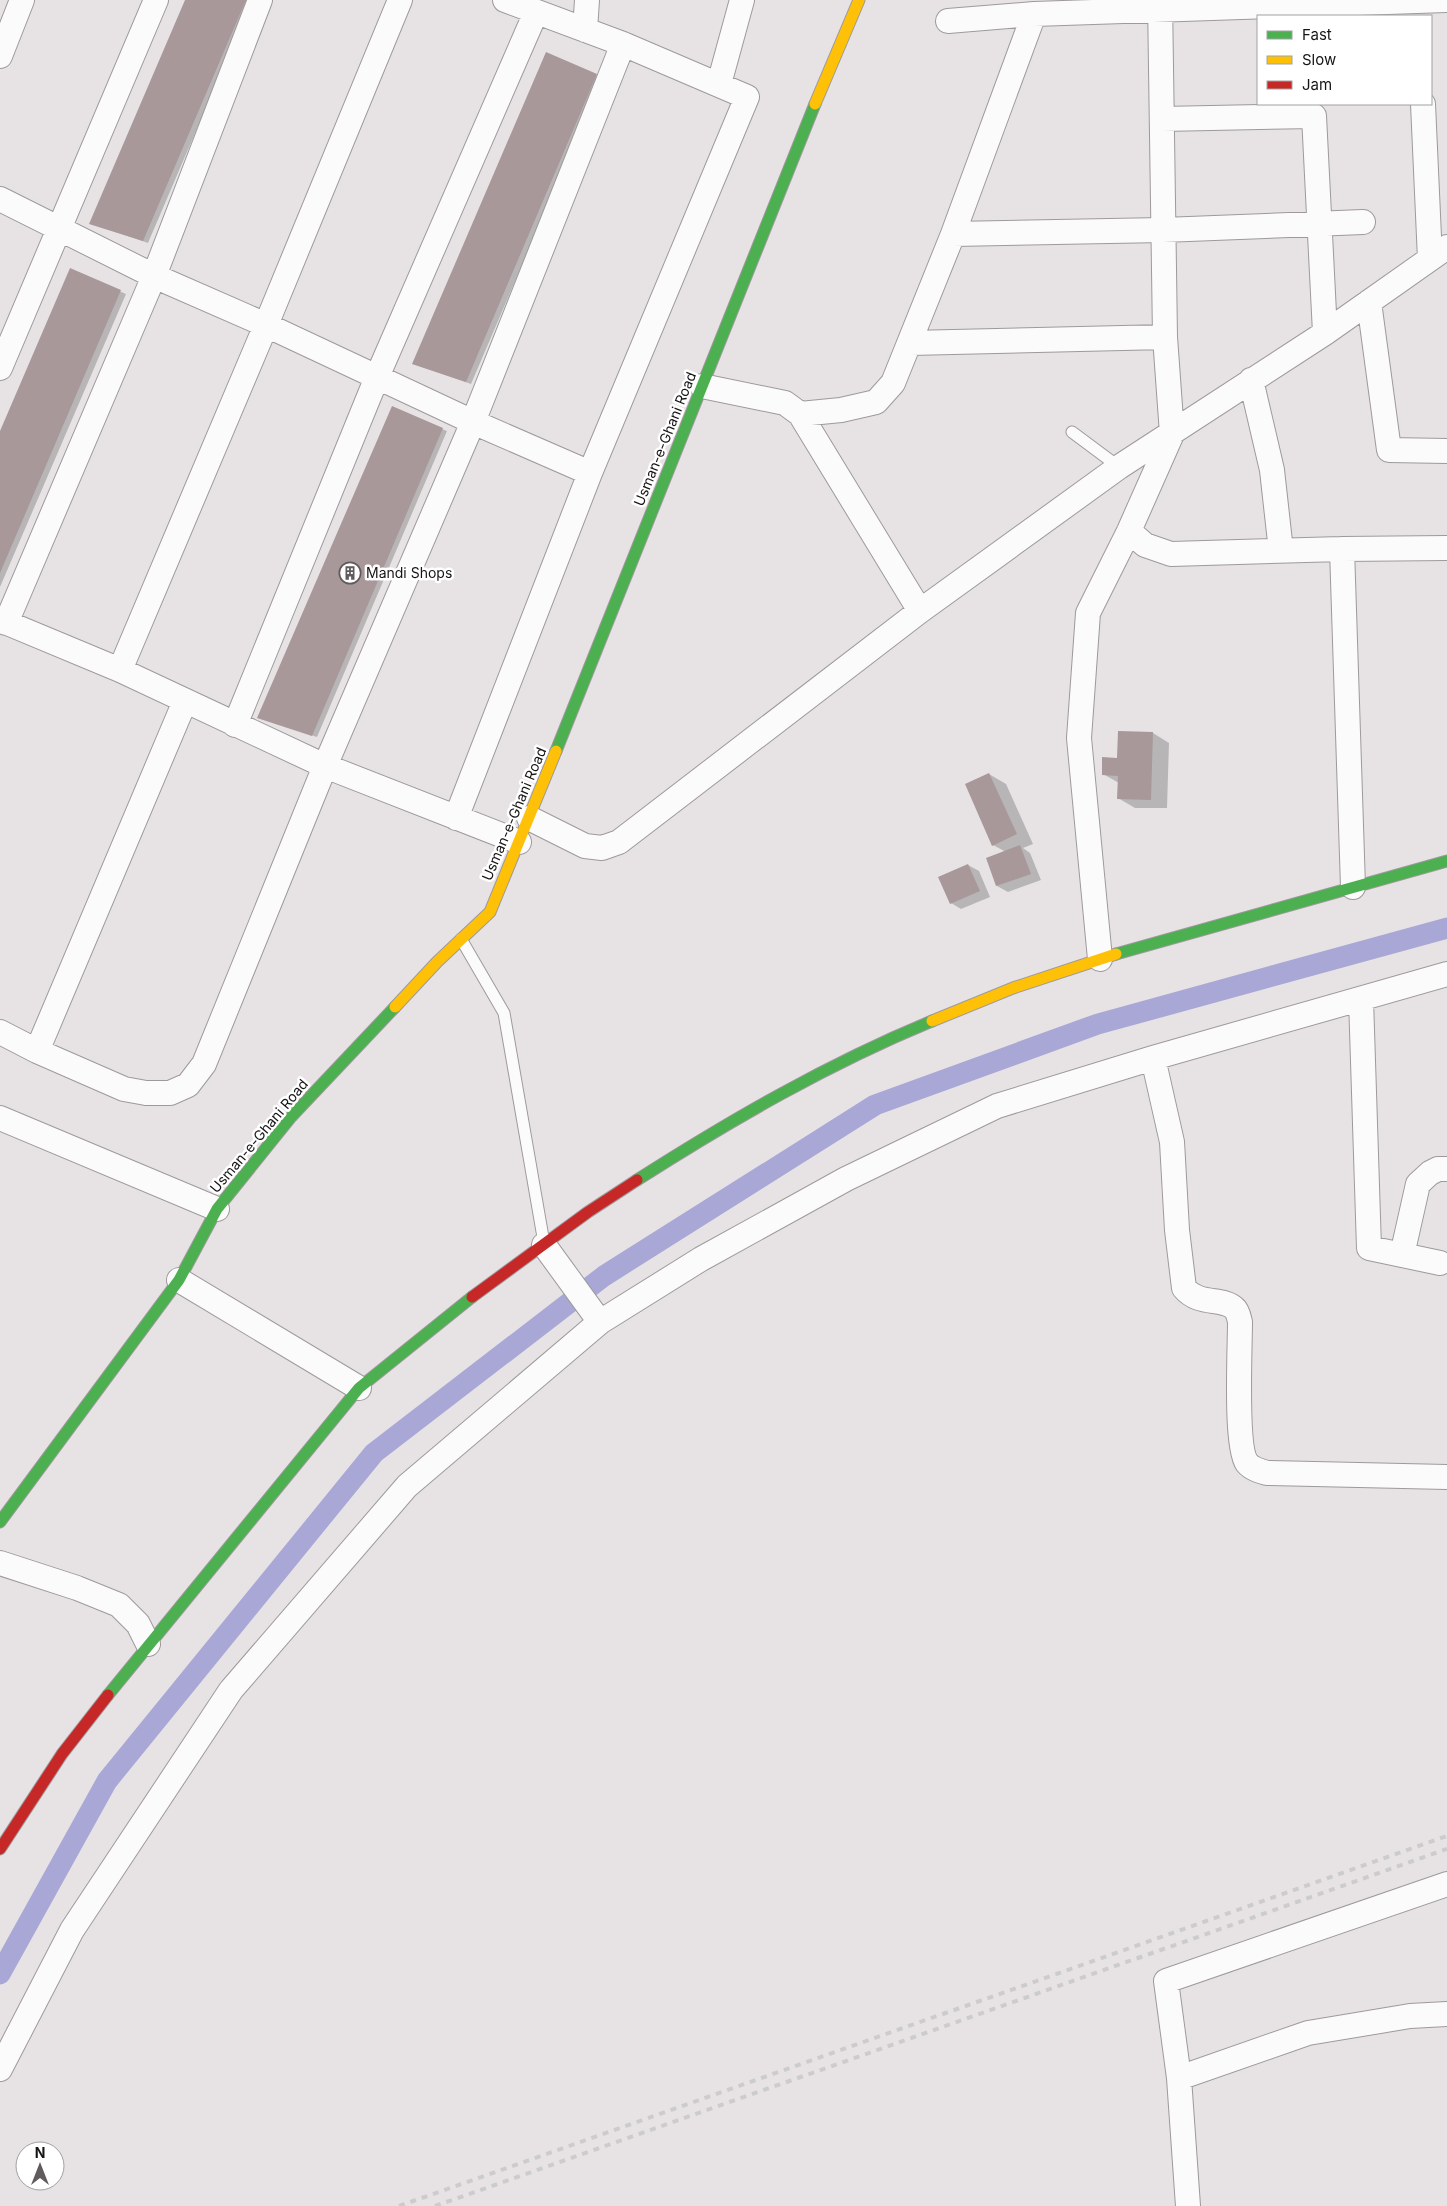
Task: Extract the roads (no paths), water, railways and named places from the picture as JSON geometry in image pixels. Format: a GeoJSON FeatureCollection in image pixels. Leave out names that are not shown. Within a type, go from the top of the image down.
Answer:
{"type":"FeatureCollection","features":[{"type":"Feature","properties":{"kind":"street"},"geometry":{"type":"LineString","coordinates":[[0,56],[22,0]]}},
{"type":"Feature","properties":{"kind":"street"},"geometry":{"type":"LineString","coordinates":[[0,368],[58,227],[156,0]]}},
{"type":"Feature","properties":{"kind":"street"},"geometry":{"type":"LineString","coordinates":[[260,0],[154,276],[3,622],[120,670],[325,766],[519,842]]}},
{"type":"Feature","properties":{"kind":"street"},"geometry":{"type":"LineString","coordinates":[[120,670],[266,325],[400,0]]}},
{"type":"Feature","properties":{"kind":"street"},"geometry":{"type":"LineString","coordinates":[[584,30],[587,0]]}},
{"type":"Feature","properties":{"kind":"street"},"geometry":{"type":"LineString","coordinates":[[719,84],[742,0]]}},
{"type":"Feature","properties":{"kind":"street","name":"Usman-e-Ghani Road"},"geometry":{"type":"LineString","coordinates":[[0,1522],[178,1280],[217,1209],[291,1117],[461,939],[490,912],[581,692],[793,156],[860,0]]}},
{"type":"Feature","properties":{"kind":"street"},"geometry":{"type":"LineString","coordinates":[[1418,0],[1419,15]]}},
{"type":"Feature","properties":{"kind":"street"},"geometry":{"type":"LineString","coordinates":[[948,21],[1160,5],[1447,0]]}},
{"type":"Feature","properties":{"kind":"street"},"geometry":{"type":"LineString","coordinates":[[235,724],[377,377],[521,5],[624,44],[719,84],[747,97],[590,473],[456,818]]}},
{"type":"Feature","properties":{"kind":"street"},"geometry":{"type":"LineString","coordinates":[[1100,959],[1078,738],[1088,613],[1129,531],[1172,434],[1165,337],[1160,5]]}},
{"type":"Feature","properties":{"kind":"street"},"geometry":{"type":"LineString","coordinates":[[800,414],[841,410],[876,402],[893,383],[953,234],[1034,14]]}},
{"type":"Feature","properties":{"kind":"street"},"geometry":{"type":"LineString","coordinates":[[0,1032],[37,1051],[124,1089],[146,1093],[170,1093],[188,1085],[204,1064],[325,766],[474,422],[624,44]]}},
{"type":"Feature","properties":{"kind":"street"},"geometry":{"type":"LineString","coordinates":[[529,818],[585,846],[602,848],[619,842],[920,611],[1120,468],[1325,333],[1438,253],[1423,105]]}},
{"type":"Feature","properties":{"kind":"street"},"geometry":{"type":"LineString","coordinates":[[1162,119],[1314,116],[1325,333]]}},
{"type":"Feature","properties":{"kind":"street"},"geometry":{"type":"LineString","coordinates":[[0,199],[154,276],[590,473]]}},
{"type":"Feature","properties":{"kind":"street"},"geometry":{"type":"LineString","coordinates":[[953,234],[1163,230],[1363,222]]}},
{"type":"Feature","properties":{"kind":"street"},"geometry":{"type":"LineString","coordinates":[[1369,302],[1389,450],[1447,452]]}},
{"type":"Feature","properties":{"kind":"street"},"geometry":{"type":"LineString","coordinates":[[910,343],[1165,337]]}},
{"type":"Feature","properties":{"kind":"street"},"geometry":{"type":"LineString","coordinates":[[1251,380],[1272,470],[1280,551]]}},
{"type":"Feature","properties":{"kind":"street"},"geometry":{"type":"LineString","coordinates":[[702,386],[784,403],[800,414],[920,611]]}},
{"type":"Feature","properties":{"kind":"street"},"geometry":{"type":"LineString","coordinates":[[1129,531],[1145,545],[1172,554],[1447,548]]}},
{"type":"Feature","properties":{"kind":"street"},"geometry":{"type":"LineString","coordinates":[[1342,549],[1353,887]]}},
{"type":"Feature","properties":{"kind":"street"},"geometry":{"type":"LineString","coordinates":[[37,1051],[185,701]]}},
{"type":"Feature","properties":{"kind":"street"},"geometry":{"type":"LineString","coordinates":[[0,1849],[62,1754],[148,1644],[359,1388],[490,1282],[588,1212],[701,1139],[816,1074],[908,1031],[996,995],[1100,959],[1447,861]]}},
{"type":"Feature","properties":{"kind":"street"},"geometry":{"type":"LineString","coordinates":[[0,2069],[72,1930],[230,1690],[407,1486],[597,1317],[846,1179],[997,1106],[1153,1058],[1447,974]]}},
{"type":"Feature","properties":{"kind":"street"},"geometry":{"type":"LineString","coordinates":[[1361,998],[1369,1248],[1440,1263]]}},
{"type":"Feature","properties":{"kind":"street"},"geometry":{"type":"LineString","coordinates":[[1153,1058],[1172,1142],[1177,1230],[1184,1288],[1190,1295],[1210,1302],[1228,1304],[1236,1309],[1240,1322],[1240,1433],[1243,1455],[1247,1462],[1253,1468],[1268,1473],[1447,1477]]}},
{"type":"Feature","properties":{"kind":"street"},"geometry":{"type":"LineString","coordinates":[[0,1118],[217,1209]]}},
{"type":"Feature","properties":{"kind":"street"},"geometry":{"type":"LineString","coordinates":[[1402,1255],[1418,1184],[1430,1172],[1438,1169],[1447,1169]]}},
{"type":"Feature","properties":{"kind":"street"},"geometry":{"type":"LineString","coordinates":[[544,1245],[597,1317]]}},
{"type":"Feature","properties":{"kind":"street"},"geometry":{"type":"LineString","coordinates":[[178,1280],[359,1388]]}},
{"type":"Feature","properties":{"kind":"street"},"geometry":{"type":"LineString","coordinates":[[0,1563],[77,1588],[119,1605],[138,1624],[148,1644]]}},
{"type":"Feature","properties":{"kind":"street"},"geometry":{"type":"LineString","coordinates":[[1188,2206],[1179,2078],[1166,1981],[1447,1884]]}},
{"type":"Feature","properties":{"kind":"street"},"geometry":{"type":"LineString","coordinates":[[1179,2078],[1308,2033],[1410,2016],[1447,2014]]}},
{"type":"Feature","properties":{"kind":"lane"},"geometry":{"type":"LineString","coordinates":[[1072,432],[1120,468]]}},
{"type":"Feature","properties":{"kind":"lane"},"geometry":{"type":"LineString","coordinates":[[461,939],[504,1013],[544,1245]]}},
{"type":"Feature","properties":{"kind":"waterway"},"geometry":{"type":"LineString","coordinates":[[0,1974],[107,1781],[374,1453],[604,1276],[875,1105],[1098,1024],[1447,928]]}},
{"type":"Feature","properties":{"kind":"railway"},"geometry":{"type":"LineString","coordinates":[[399,2206],[1447,1836]]}},
{"type":"Feature","properties":{"kind":"railway"},"geometry":{"type":"LineString","coordinates":[[435,2206],[1447,1849]]}},
{"type":"Feature","properties":{"kind":"place","name":"Mandi Shops"},"geometry":{"type":"Point","coordinates":[350,573]}}]}
